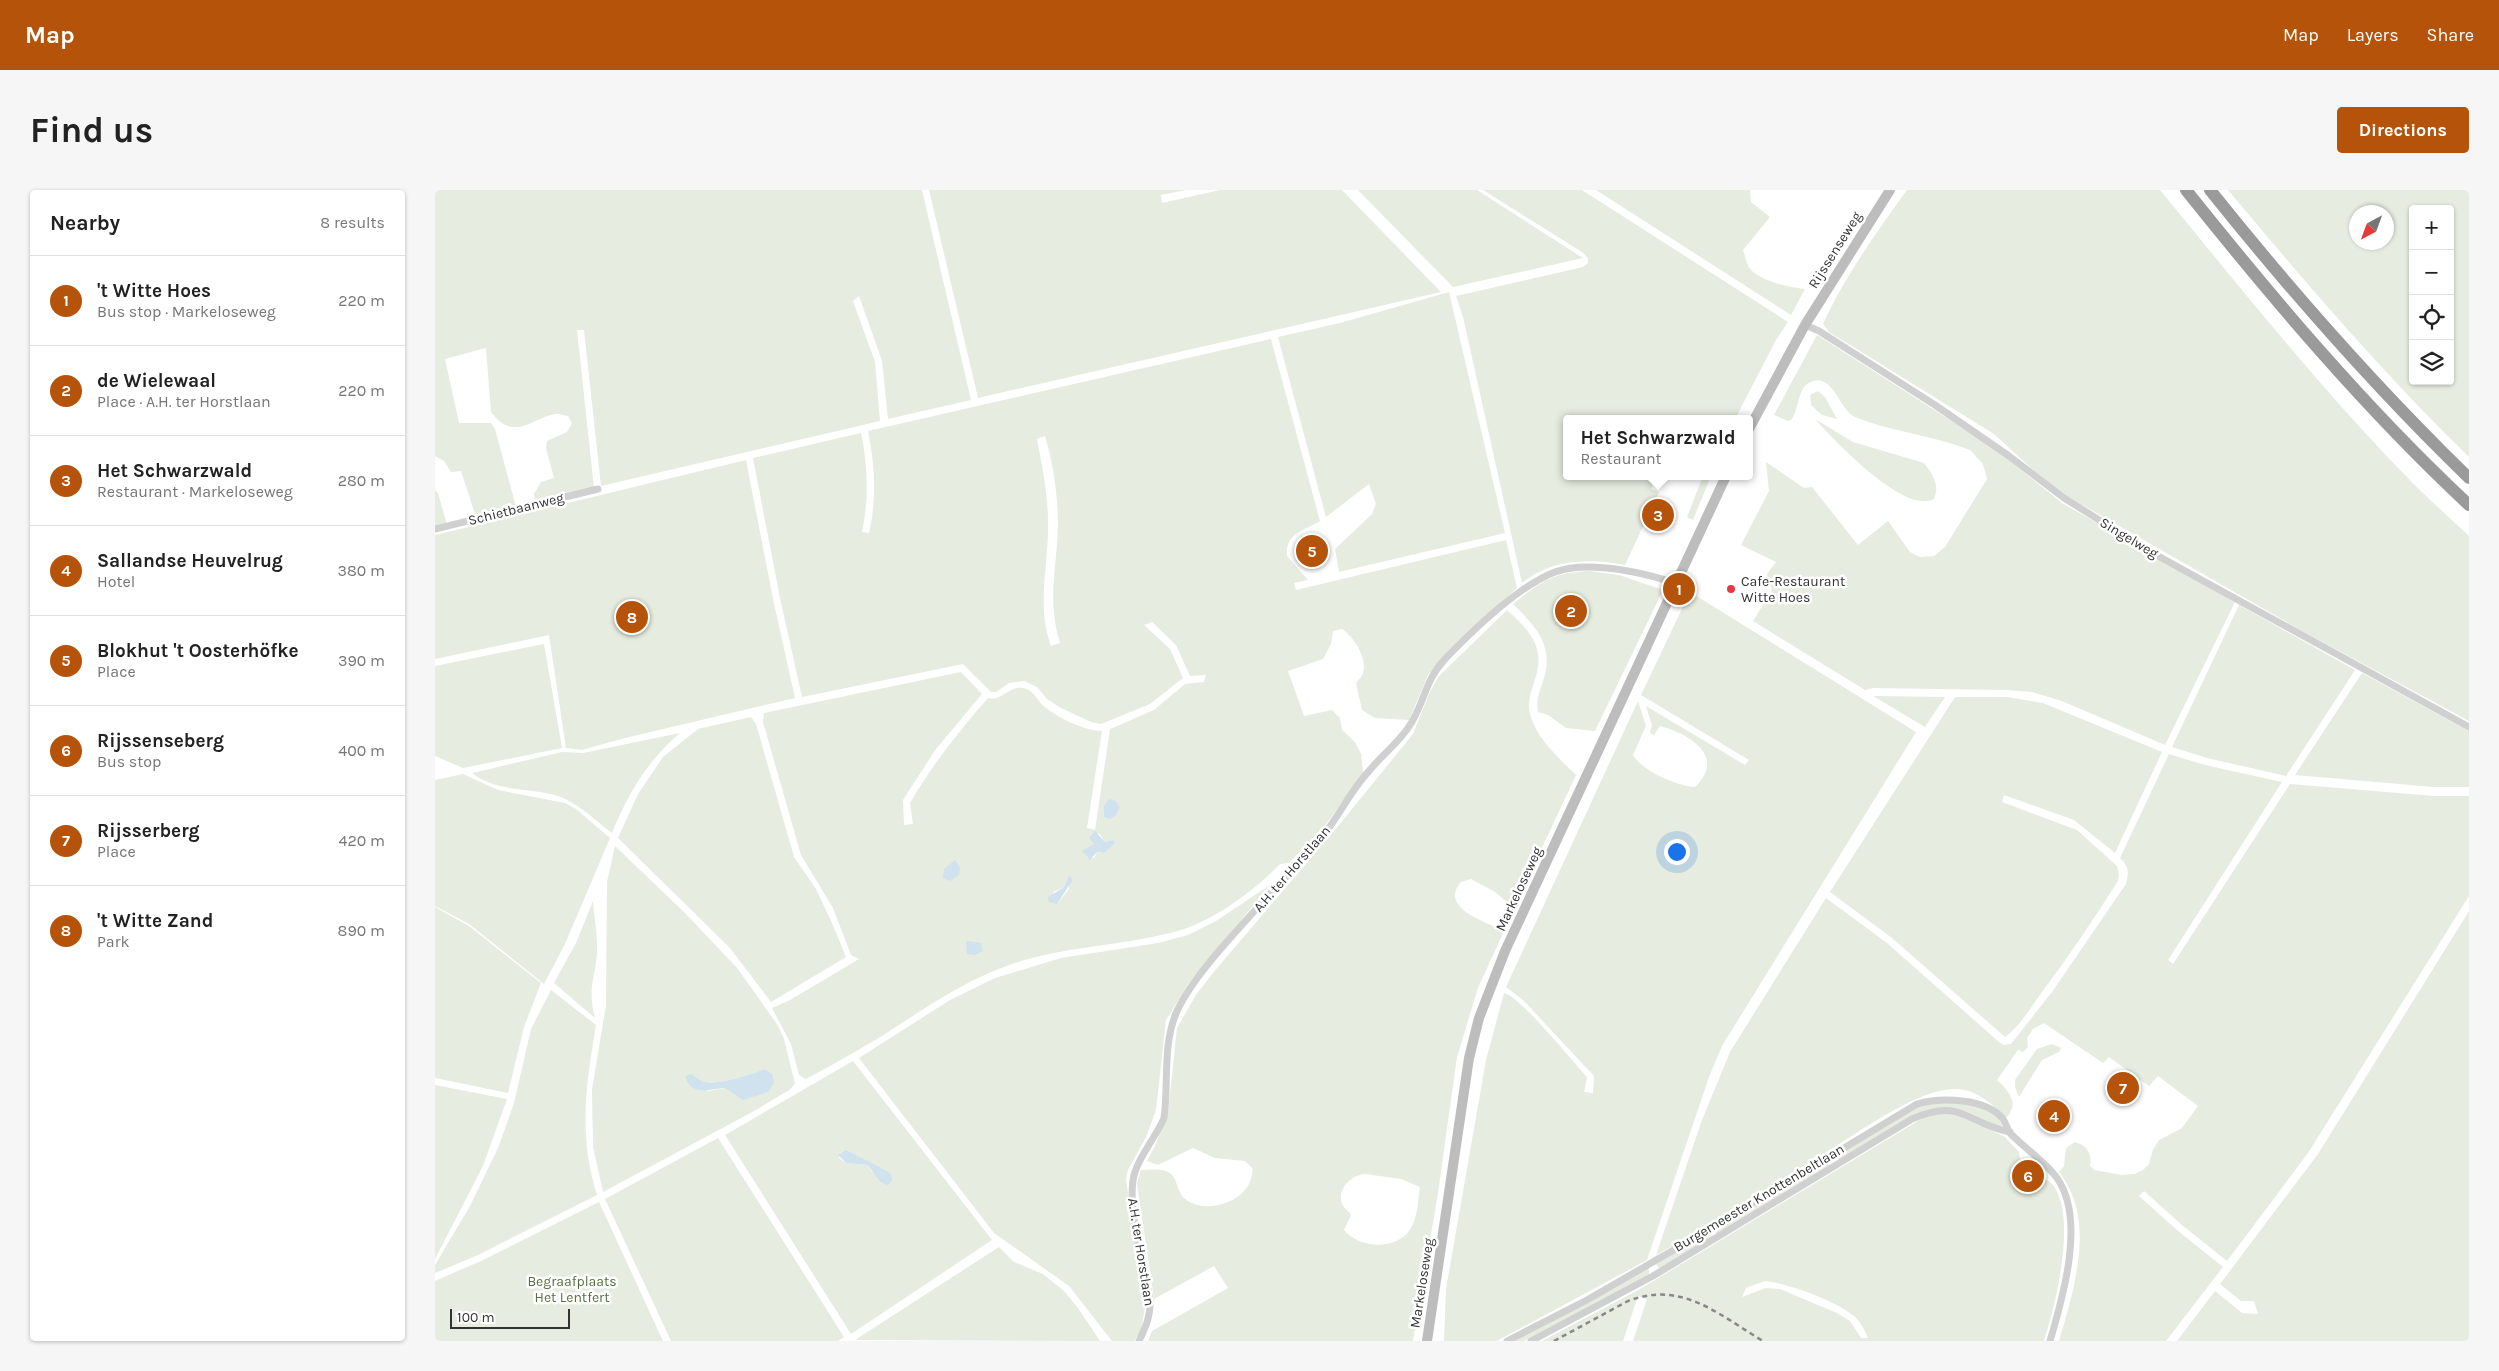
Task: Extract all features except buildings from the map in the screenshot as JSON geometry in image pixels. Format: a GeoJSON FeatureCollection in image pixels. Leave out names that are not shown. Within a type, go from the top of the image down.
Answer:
{"type":"FeatureCollection","features":[{"type":"Feature","properties":{"kind":"highway"},"geometry":{"type":"LineString","coordinates":[[2186,190],[2330,361],[2389,425],[2469,505]]}},
{"type":"Feature","properties":{"kind":"highway"},"geometry":{"type":"LineString","coordinates":[[2210,190],[2332,335],[2413,423],[2469,478]]}},
{"type":"Feature","properties":{"kind":"main road","name":"Rijssenseweg"},"geometry":{"type":"LineString","coordinates":[[1805,325],[1890,190]]}},
{"type":"Feature","properties":{"kind":"main road"},"geometry":{"type":"LineString","coordinates":[[1753,421],[1805,325]]}},
{"type":"Feature","properties":{"kind":"main road","name":"Markeloseweg"},"geometry":{"type":"LineString","coordinates":[[1427,1341],[1461,1102],[1479,1018],[1505,951],[1681,585],[1724,480]]}},
{"type":"Feature","properties":{"kind":"street","name":"Singelweg"},"geometry":{"type":"LineString","coordinates":[[1805,325],[1819,331],[1935,405],[2009,456],[2064,498],[2149,550],[2469,727]]}},
{"type":"Feature","properties":{"kind":"street","name":"Schietbaanweg"},"geometry":{"type":"LineString","coordinates":[[435,529],[597,489]]}},
{"type":"Feature","properties":{"kind":"street","name":"A.H. ter Horstlaan"},"geometry":{"type":"LineString","coordinates":[[1139,1341],[1151,1313],[1132,1204],[1133,1180],[1140,1159],[1164,1118],[1167,1048],[1170,1030],[1178,1010],[1205,969],[1328,830],[1367,772],[1408,728],[1423,693],[1437,668],[1481,625],[1520,592],[1535,581],[1557,571],[1585,566],[1646,575],[1681,585]]}},
{"type":"Feature","properties":{"kind":"street","name":"Burgemeester Knottenbeltlaan"},"geometry":{"type":"LineString","coordinates":[[1507,1341],[1595,1295],[1917,1104],[1935,1099],[1957,1100],[1983,1107],[2003,1118],[2010,1132],[2057,1178],[2067,1200],[2071,1223],[2064,1289],[2050,1341]]}},
{"type":"Feature","properties":{"kind":"street","name":"Burgemeester Knottenbeltlaan"},"geometry":{"type":"LineString","coordinates":[[1531,1341],[1660,1272],[1912,1119],[1940,1110],[1959,1111],[1996,1130],[2010,1132]]}},
{"type":"Feature","properties":{"kind":"street"},"geometry":{"type":"LineString","coordinates":[[1831,1155],[1837,1165]]}},
{"type":"Feature","properties":{"kind":"green space"},"geometry":{"type":"Polygon","coordinates":[[[435,190],[922,190],[971,400],[888,419],[882,361],[859,296],[853,301],[875,362],[880,421],[601,486],[584,330],[577,330],[594,488],[535,502],[534,494],[541,482],[554,478],[546,448],[547,441],[567,432],[572,423],[568,416],[557,414],[516,427],[508,426],[500,421],[491,412],[486,348],[445,359],[459,423],[491,423],[495,429],[516,507],[476,517],[461,471],[451,472],[444,461],[435,456],[435,190]]]}},
{"type":"Feature","properties":{"kind":"green space"},"geometry":{"type":"Polygon","coordinates":[[[929,190],[1186,190],[1161,195],[1162,203],[1220,190],[1342,190],[1441,292],[978,398],[929,190]]]}},
{"type":"Feature","properties":{"kind":"green space"},"geometry":{"type":"Polygon","coordinates":[[[1358,190],[1477,190],[1583,258],[1453,287],[1358,190]]]}},
{"type":"Feature","properties":{"kind":"green space"},"geometry":{"type":"Polygon","coordinates":[[[1483,190],[1582,190],[1788,322],[1776,340],[1737,415],[1563,415],[1563,480],[1655,480],[1651,489],[1659,492],[1625,565],[1598,561],[1571,562],[1545,569],[1522,583],[1463,317],[1456,296],[1583,267],[1588,263],[1588,258],[1582,252],[1483,190]]]}},
{"type":"Feature","properties":{"kind":"green space"},"geometry":{"type":"Polygon","coordinates":[[[1596,190],[1750,190],[1751,202],[1770,217],[1743,250],[1747,263],[1755,274],[1769,281],[1805,289],[1791,315],[1596,190]]]}},
{"type":"Feature","properties":{"kind":"green space"},"geometry":{"type":"Polygon","coordinates":[[[1907,190],[2160,190],[2280,336],[2373,442],[2469,536],[2469,721],[2304,632],[2067,496],[2044,480],[1994,434],[1829,332],[1823,324],[1841,289],[1907,190]]]}},
{"type":"Feature","properties":{"kind":"green space"},"geometry":{"type":"Polygon","coordinates":[[[2228,190],[2469,190],[2469,457],[2375,360],[2315,293],[2228,190]]]}},
{"type":"Feature","properties":{"kind":"green space"},"geometry":{"type":"Polygon","coordinates":[[[1449,292],[1505,533],[1339,572],[1335,549],[1372,514],[1376,504],[1369,484],[1326,517],[1278,337],[1340,323],[1449,292]]]}},
{"type":"Feature","properties":{"kind":"green space"},"geometry":{"type":"Polygon","coordinates":[[[1817,335],[1994,448],[2062,503],[2235,602],[2165,745],[2062,701],[2032,692],[1873,688],[1865,690],[1753,621],[1772,590],[1767,574],[1776,562],[1741,545],[1769,491],[1766,462],[1804,488],[1812,487],[1858,545],[1888,521],[1910,552],[1920,557],[1934,556],[1945,547],[1987,479],[1983,464],[1970,450],[1855,417],[1845,408],[1832,388],[1820,381],[1813,381],[1804,388],[1791,420],[1788,421],[1774,415],[1817,335]]]}},
{"type":"Feature","properties":{"kind":"green space"},"geometry":{"type":"Polygon","coordinates":[[[1271,339],[1320,521],[1292,537],[1289,542],[1287,556],[1308,580],[1294,583],[1296,590],[1506,540],[1517,588],[1440,660],[1428,675],[1409,720],[1375,718],[1362,710],[1356,683],[1363,673],[1363,661],[1359,648],[1342,629],[1333,631],[1331,644],[1323,659],[1288,671],[1304,716],[1332,710],[1340,718],[1342,730],[1355,742],[1361,754],[1363,773],[1324,827],[1289,863],[1280,864],[1260,883],[1235,902],[1210,918],[1184,929],[1138,940],[1043,955],[996,970],[952,992],[882,1036],[806,1079],[799,1075],[791,1044],[772,1008],[790,1000],[859,959],[851,955],[833,908],[801,855],[763,722],[764,713],[961,672],[982,694],[936,749],[903,800],[904,825],[913,824],[910,803],[927,775],[988,698],[997,698],[1018,688],[1027,689],[1043,706],[1058,716],[1080,726],[1102,731],[1087,828],[1095,830],[1110,729],[1154,710],[1185,684],[1204,682],[1206,675],[1190,676],[1176,645],[1152,622],[1144,625],[1170,649],[1183,678],[1150,704],[1101,724],[1091,722],[1061,708],[1047,699],[1037,687],[1024,681],[1009,683],[996,692],[991,692],[963,664],[802,697],[780,598],[753,458],[861,433],[867,483],[866,508],[862,532],[869,533],[872,520],[874,482],[868,431],[1271,339]],[[1045,436],[1037,439],[1048,512],[1044,615],[1051,646],[1060,643],[1053,606],[1058,517],[1052,462],[1045,436]],[[1099,833],[1093,842],[1094,844],[1085,854],[1088,858],[1094,858],[1097,852],[1101,853],[1113,840],[1105,842],[1099,833]],[[1069,875],[1064,887],[1053,892],[1057,904],[1069,889],[1069,875]]]}},
{"type":"Feature","properties":{"kind":"green space"},"geometry":{"type":"Polygon","coordinates":[[[1818,391],[1825,397],[1837,419],[1822,415],[1811,405],[1810,395],[1818,391]]]}},
{"type":"Feature","properties":{"kind":"green space"},"geometry":{"type":"Polygon","coordinates":[[[1815,419],[1853,442],[1924,463],[1933,476],[1936,485],[1934,499],[1921,501],[1905,496],[1888,486],[1853,458],[1815,419]]]}},
{"type":"Feature","properties":{"kind":"green space"},"geometry":{"type":"Polygon","coordinates":[[[746,460],[773,599],[795,698],[582,750],[566,748],[549,635],[435,659],[435,535],[746,460]]]}},
{"type":"Feature","properties":{"kind":"green space"},"geometry":{"type":"Polygon","coordinates":[[[1701,480],[1709,480],[1693,520],[1687,517],[1701,480]]]}},
{"type":"Feature","properties":{"kind":"green space"},"geometry":{"type":"Polygon","coordinates":[[[435,490],[438,493],[447,525],[435,528],[435,490]]]}},
{"type":"Feature","properties":{"kind":"green space"},"geometry":{"type":"Polygon","coordinates":[[[1590,571],[1619,575],[1663,590],[1595,731],[1566,728],[1548,715],[1538,712],[1537,702],[1547,663],[1544,644],[1528,619],[1513,604],[1549,579],[1566,574],[1590,571]]]}},
{"type":"Feature","properties":{"kind":"green space"},"geometry":{"type":"Polygon","coordinates":[[[1690,592],[1916,732],[1722,1046],[1709,1077],[1647,1260],[1497,1341],[1444,1341],[1446,1289],[1486,1060],[1504,993],[1512,997],[1534,1017],[1587,1077],[1584,1092],[1593,1093],[1594,1076],[1523,1000],[1506,987],[1638,701],[1646,726],[1633,755],[1644,767],[1661,777],[1679,784],[1695,787],[1704,776],[1707,766],[1706,756],[1692,741],[1671,730],[1660,726],[1654,735],[1650,733],[1652,725],[1646,706],[1745,765],[1749,760],[1641,695],[1690,592]]]}},
{"type":"Feature","properties":{"kind":"green space"},"geometry":{"type":"Polygon","coordinates":[[[2239,605],[2355,670],[2286,776],[2207,758],[2172,747],[2239,605]]]}},
{"type":"Feature","properties":{"kind":"green space"},"geometry":{"type":"Polygon","coordinates":[[[1507,610],[1528,631],[1536,647],[1538,665],[1529,706],[1534,725],[1550,748],[1576,775],[1514,908],[1495,892],[1471,879],[1461,882],[1456,891],[1455,899],[1467,913],[1504,931],[1478,988],[1457,1057],[1438,1193],[1413,1341],[1148,1341],[1152,1331],[1228,1288],[1214,1266],[1154,1299],[1137,1184],[1141,1170],[1168,1172],[1174,1177],[1184,1198],[1200,1206],[1210,1206],[1228,1202],[1244,1191],[1250,1182],[1253,1169],[1245,1161],[1215,1158],[1193,1148],[1158,1165],[1147,1161],[1168,1113],[1177,1028],[1196,995],[1212,974],[1335,830],[1413,734],[1438,677],[1507,610]],[[1365,1174],[1350,1180],[1341,1194],[1343,1206],[1351,1215],[1344,1230],[1359,1241],[1378,1245],[1397,1241],[1405,1235],[1415,1219],[1420,1187],[1401,1179],[1365,1174]]]}},
{"type":"Feature","properties":{"kind":"green space"},"geometry":{"type":"Polygon","coordinates":[[[544,644],[562,748],[463,768],[435,756],[435,666],[544,644]]]}},
{"type":"Feature","properties":{"kind":"green space"},"geometry":{"type":"Polygon","coordinates":[[[2362,673],[2469,731],[2469,787],[2434,787],[2295,775],[2362,673]]]}},
{"type":"Feature","properties":{"kind":"green space"},"geometry":{"type":"Polygon","coordinates":[[[1873,696],[1945,697],[1925,727],[1873,696]]]}},
{"type":"Feature","properties":{"kind":"green space"},"geometry":{"type":"Polygon","coordinates":[[[1955,697],[2007,697],[2043,703],[2162,752],[2115,853],[2074,820],[2004,795],[2002,802],[2077,830],[2117,866],[2119,874],[2118,881],[2070,954],[2024,1018],[2005,1037],[1892,938],[1830,892],[1955,697]]]}},
{"type":"Feature","properties":{"kind":"green space"},"geometry":{"type":"Polygon","coordinates":[[[751,717],[756,724],[794,857],[816,889],[846,957],[771,1002],[730,948],[618,838],[638,794],[663,757],[698,729],[751,717]]]}},
{"type":"Feature","properties":{"kind":"green space"},"geometry":{"type":"Polygon","coordinates":[[[680,733],[648,767],[632,792],[612,833],[586,812],[558,796],[503,787],[492,784],[472,773],[562,752],[583,753],[680,733]]]}},
{"type":"Feature","properties":{"kind":"green space"},"geometry":{"type":"Polygon","coordinates":[[[2169,754],[2205,765],[2282,782],[2168,960],[2173,964],[2290,784],[2434,796],[2469,796],[2469,896],[2308,1153],[2227,1261],[2144,1191],[2139,1196],[2223,1267],[2166,1341],[2059,1341],[2076,1277],[2080,1233],[2077,1211],[2071,1191],[2059,1172],[2064,1166],[2066,1148],[2075,1142],[2086,1148],[2090,1154],[2090,1166],[2094,1170],[2122,1175],[2135,1174],[2149,1164],[2153,1150],[2159,1140],[2182,1128],[2198,1106],[2158,1076],[2149,1086],[2109,1057],[2103,1063],[2044,1023],[2033,1029],[2027,1038],[2028,1047],[2023,1052],[2018,1050],[1997,1080],[2011,1097],[2012,1107],[2006,1118],[1977,1094],[1955,1089],[1941,1090],[1926,1095],[1877,1120],[1656,1255],[1702,1120],[1730,1052],[1826,898],[1887,943],[1999,1042],[2004,1045],[2011,1044],[2052,992],[2126,884],[2127,870],[2120,858],[2169,754]]]}},
{"type":"Feature","properties":{"kind":"green space"},"geometry":{"type":"Polygon","coordinates":[[[463,774],[498,790],[565,803],[576,809],[610,838],[565,944],[544,984],[469,924],[435,906],[435,780],[463,774]]]}},
{"type":"Feature","properties":{"kind":"green space"},"geometry":{"type":"Polygon","coordinates":[[[615,846],[686,914],[737,968],[777,1024],[784,1039],[795,1084],[789,1090],[756,1110],[603,1192],[593,1147],[592,1090],[606,1005],[607,882],[615,846]],[[764,1069],[735,1079],[711,1083],[702,1081],[692,1074],[708,1091],[725,1088],[743,1099],[768,1092],[764,1069]]]}},
{"type":"Feature","properties":{"kind":"green space"},"geometry":{"type":"Polygon","coordinates":[[[1270,885],[1189,983],[1166,1020],[1156,1110],[1146,1137],[1128,1170],[1126,1179],[1145,1308],[1141,1330],[1134,1341],[1112,1341],[1069,1286],[994,1233],[859,1058],[950,1000],[995,978],[1061,958],[1158,943],[1188,935],[1216,921],[1270,885]]]}},
{"type":"Feature","properties":{"kind":"green space"},"geometry":{"type":"Polygon","coordinates":[[[593,901],[597,946],[592,984],[595,1018],[554,983],[576,943],[593,901]]]}},
{"type":"Feature","properties":{"kind":"green space"},"geometry":{"type":"Polygon","coordinates":[[[435,907],[469,926],[541,983],[524,1027],[508,1093],[435,1078],[435,907]]]}},
{"type":"Feature","properties":{"kind":"green space"},"geometry":{"type":"Polygon","coordinates":[[[2469,911],[2469,1341],[2177,1341],[2215,1291],[2242,1313],[2258,1314],[2254,1301],[2241,1301],[2220,1284],[2318,1154],[2469,911]]]}},
{"type":"Feature","properties":{"kind":"green space"},"geometry":{"type":"Polygon","coordinates":[[[551,990],[596,1025],[587,1090],[586,1130],[587,1151],[597,1195],[478,1255],[435,1273],[435,1265],[470,1206],[498,1148],[514,1103],[531,1029],[551,990]]]}},
{"type":"Feature","properties":{"kind":"green space"},"geometry":{"type":"Polygon","coordinates":[[[2052,1044],[2061,1048],[2059,1052],[2042,1060],[2019,1097],[2015,1087],[2015,1080],[2037,1049],[2052,1044]]]}},
{"type":"Feature","properties":{"kind":"green space"},"geometry":{"type":"Polygon","coordinates":[[[853,1061],[992,1240],[851,1334],[725,1135],[853,1061]],[[845,1150],[840,1153],[839,1158],[846,1163],[867,1165],[874,1174],[868,1163],[845,1150]]]}},
{"type":"Feature","properties":{"kind":"green space"},"geometry":{"type":"Polygon","coordinates":[[[435,1085],[507,1099],[483,1166],[435,1259],[435,1085]]]}},
{"type":"Feature","properties":{"kind":"green space"},"geometry":{"type":"Polygon","coordinates":[[[1944,1101],[1985,1110],[1998,1119],[2002,1125],[1998,1128],[1965,1111],[1941,1110],[1927,1114],[1895,1129],[1839,1161],[1835,1155],[1902,1114],[1930,1103],[1944,1101]]]}},
{"type":"Feature","properties":{"kind":"green space"},"geometry":{"type":"Polygon","coordinates":[[[1959,1114],[2005,1137],[2019,1152],[2023,1170],[2031,1176],[2046,1179],[2051,1183],[2059,1197],[2063,1215],[2062,1260],[2054,1306],[2044,1341],[1633,1341],[1647,1299],[1638,1296],[1623,1341],[1542,1341],[1640,1289],[1926,1116],[1959,1114]],[[1765,1281],[1746,1288],[1742,1297],[1766,1288],[1780,1289],[1837,1313],[1850,1321],[1861,1338],[1868,1338],[1856,1318],[1838,1306],[1813,1294],[1765,1281]]]}},
{"type":"Feature","properties":{"kind":"green space"},"geometry":{"type":"Polygon","coordinates":[[[718,1138],[844,1337],[838,1341],[671,1341],[605,1199],[718,1138]]]}},
{"type":"Feature","properties":{"kind":"green space"},"geometry":{"type":"Polygon","coordinates":[[[1827,1160],[1831,1166],[1718,1235],[1713,1229],[1827,1160]]]}},
{"type":"Feature","properties":{"kind":"green space","name":"Begraafplaats Het Lentfert"},"geometry":{"type":"Polygon","coordinates":[[[599,1202],[663,1341],[435,1341],[435,1281],[481,1261],[599,1202]]]}},
{"type":"Feature","properties":{"kind":"green space"},"geometry":{"type":"Polygon","coordinates":[[[1709,1232],[1712,1238],[1660,1270],[1656,1264],[1709,1232]]]}},
{"type":"Feature","properties":{"kind":"green space"},"geometry":{"type":"Polygon","coordinates":[[[999,1247],[1014,1262],[1043,1274],[1064,1291],[1100,1341],[855,1340],[999,1247]]]}},
{"type":"Feature","properties":{"kind":"green space"},"geometry":{"type":"Polygon","coordinates":[[[1649,1268],[1649,1276],[1524,1341],[1511,1341],[1649,1268]]]}},
{"type":"Feature","properties":{"kind":"water"},"geometry":{"type":"Polygon","coordinates":[[[1109,799],[1116,801],[1120,807],[1116,815],[1110,819],[1104,817],[1104,806],[1109,799]]]}},
{"type":"Feature","properties":{"kind":"water"},"geometry":{"type":"Polygon","coordinates":[[[1095,831],[1105,842],[1113,840],[1115,843],[1104,853],[1097,852],[1090,860],[1082,851],[1094,844],[1089,838],[1095,831]]]}},
{"type":"Feature","properties":{"kind":"water"},"geometry":{"type":"Polygon","coordinates":[[[955,860],[960,867],[959,875],[950,881],[943,878],[944,869],[955,860]]]}},
{"type":"Feature","properties":{"kind":"water"},"geometry":{"type":"Polygon","coordinates":[[[1069,875],[1073,880],[1057,904],[1049,902],[1048,897],[1064,887],[1069,875]]]}},
{"type":"Feature","properties":{"kind":"water"},"geometry":{"type":"Polygon","coordinates":[[[966,942],[981,943],[983,951],[975,955],[967,954],[966,942]]]}},
{"type":"Feature","properties":{"kind":"water"},"geometry":{"type":"Polygon","coordinates":[[[764,1069],[772,1074],[774,1083],[768,1092],[743,1100],[725,1088],[696,1089],[688,1083],[685,1076],[692,1074],[698,1079],[711,1083],[727,1081],[764,1069]]]}},
{"type":"Feature","properties":{"kind":"water"},"geometry":{"type":"Polygon","coordinates":[[[845,1150],[888,1172],[891,1174],[892,1181],[888,1185],[884,1184],[867,1165],[846,1163],[838,1155],[845,1150]]]}},
{"type":"Feature","properties":{"kind":"railway"},"geometry":{"type":"LineString","coordinates":[[1554,1341],[1628,1301],[1648,1296],[1666,1295],[1699,1303],[1763,1341]]}},
{"type":"Feature","properties":{"kind":"place","name":"Het Schwarzwald"},"geometry":{"type":"Point","coordinates":[1658,515]}},
{"type":"Feature","properties":{"kind":"place","name":"Blokhut 't Oosterhöfke"},"geometry":{"type":"Point","coordinates":[1312,551]}},
{"type":"Feature","properties":{"kind":"place","name":"'t Witte Hoes"},"geometry":{"type":"Point","coordinates":[1679,589]}},
{"type":"Feature","properties":{"kind":"place","name":"Cafe-Restaurant Witte Hoes"},"geometry":{"type":"Point","coordinates":[1731,589]}},
{"type":"Feature","properties":{"kind":"place","name":"de Wielewaal"},"geometry":{"type":"Point","coordinates":[1571,611]}},
{"type":"Feature","properties":{"kind":"place","name":"'t Witte Zand"},"geometry":{"type":"Point","coordinates":[632,617]}},
{"type":"Feature","properties":{"kind":"place","name":"Rijsserberg"},"geometry":{"type":"Point","coordinates":[2123,1088]}},
{"type":"Feature","properties":{"kind":"place","name":"Sallandse Heuvelrug"},"geometry":{"type":"Point","coordinates":[2054,1116]}},
{"type":"Feature","properties":{"kind":"place","name":"Rijssenseberg"},"geometry":{"type":"Point","coordinates":[2028,1176]}}]}
